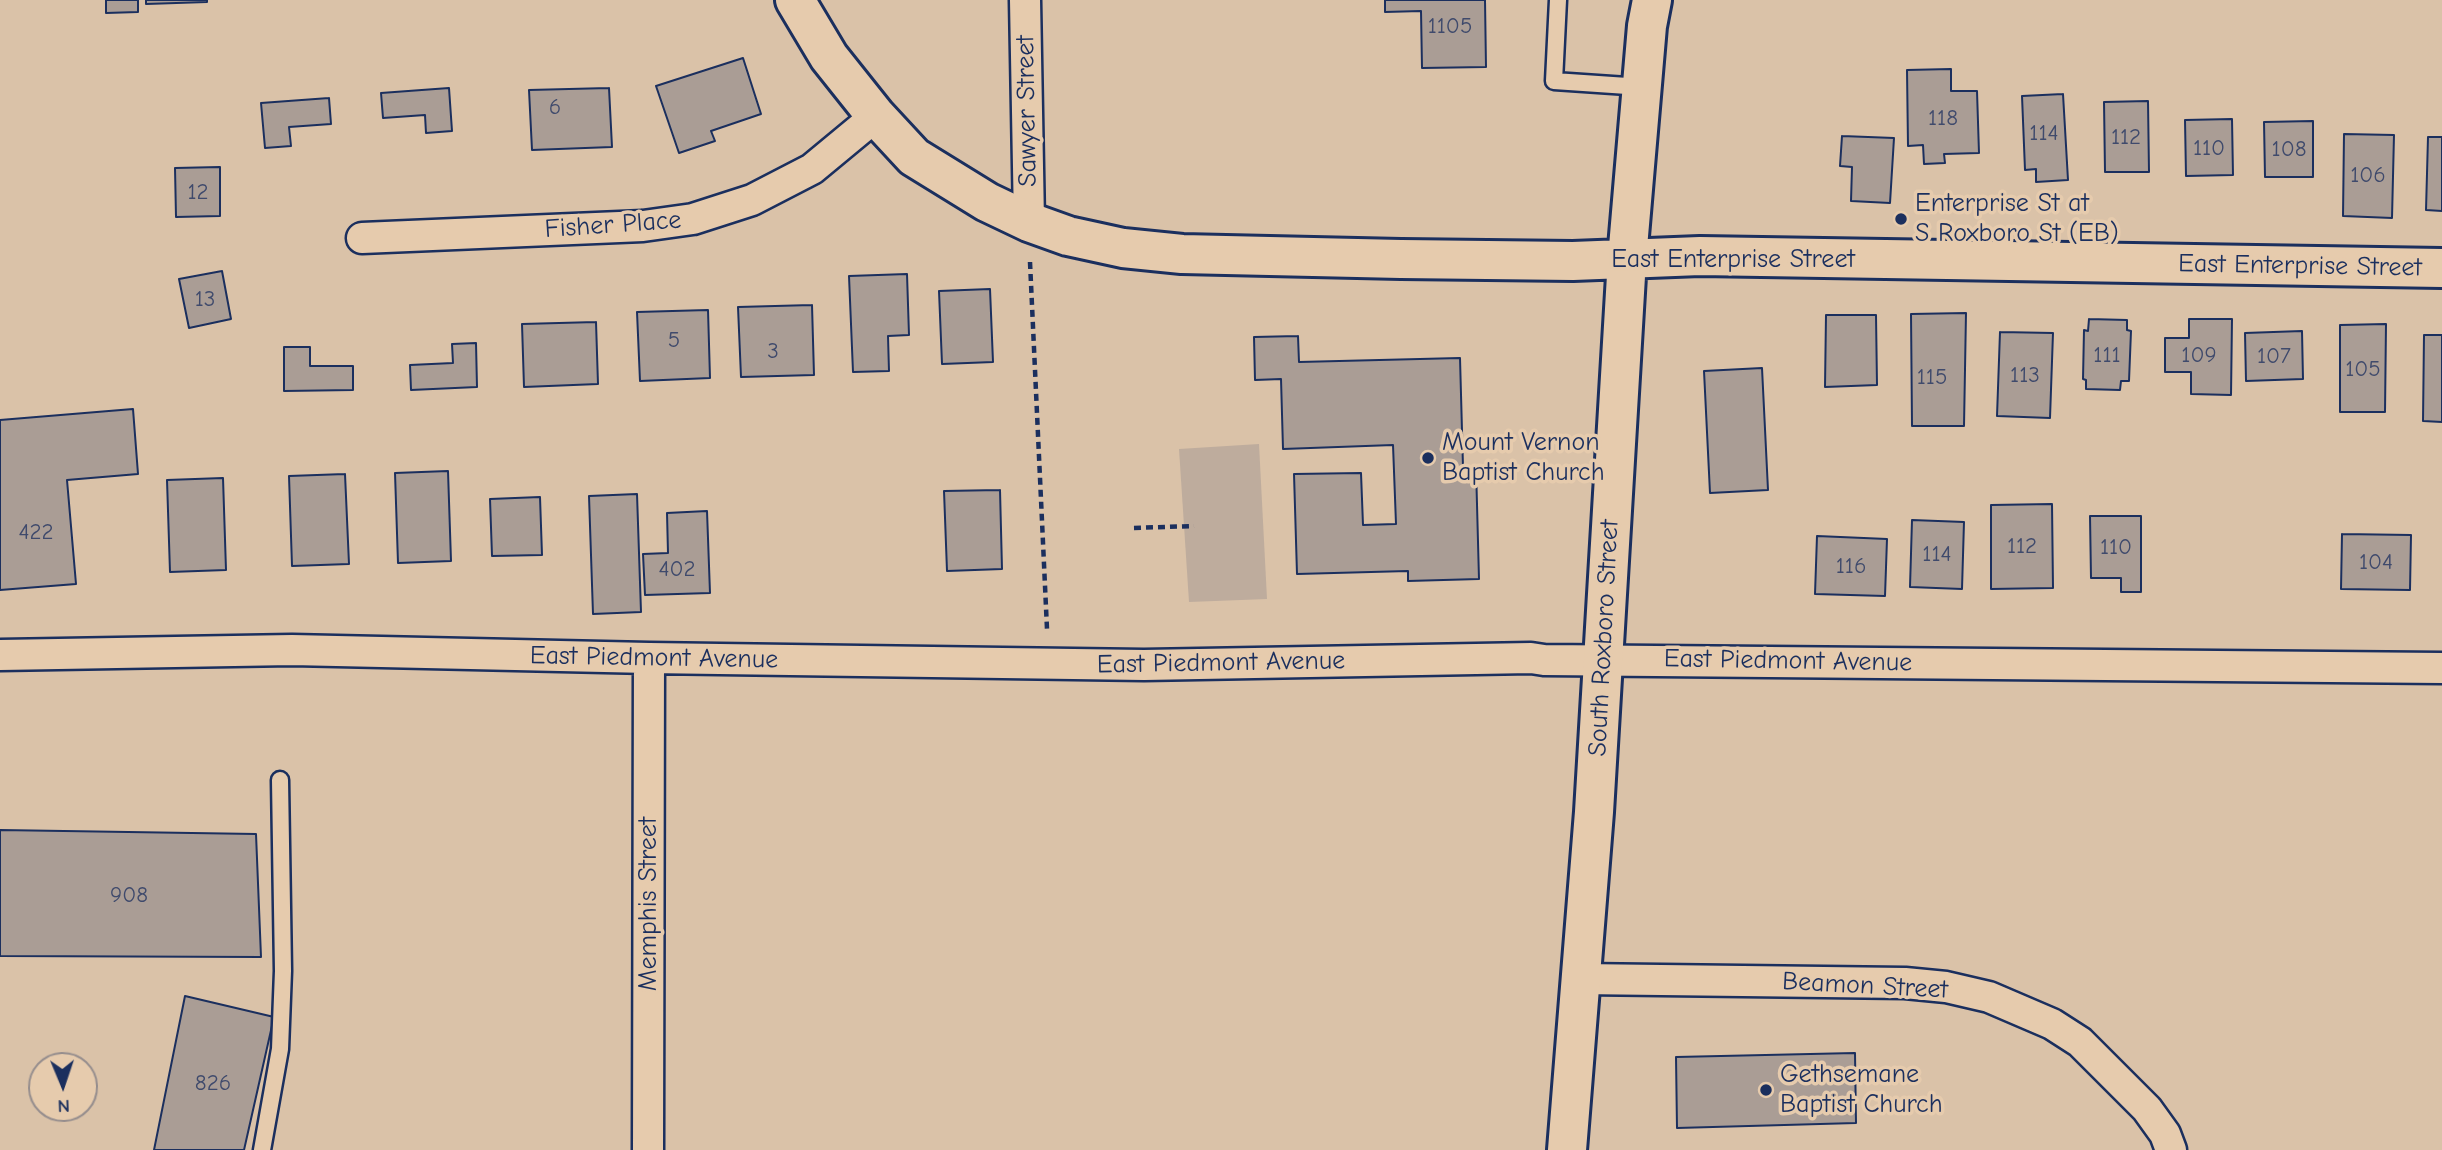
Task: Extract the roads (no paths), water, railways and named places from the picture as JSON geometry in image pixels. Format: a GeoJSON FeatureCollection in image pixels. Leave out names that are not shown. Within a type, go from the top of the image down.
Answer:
{"type":"FeatureCollection","features":[{"type":"Feature","properties":{"kind":"street","name":"East Enterprise Street"},"geometry":{"type":"LineString","coordinates":[[795,0],[829,57],[876,116],[914,156],[986,202],[1029,222],[1096,243],[1124,248],[1182,254],[1573,261],[1700,256],[2442,268]]}},
{"type":"Feature","properties":{"kind":"street","name":"Sawyer Street"},"geometry":{"type":"LineString","coordinates":[[1025,0],[1029,222]]}},
{"type":"Feature","properties":{"kind":"street","name":"South Roxboro Street"},"geometry":{"type":"LineString","coordinates":[[1567,1150],[1594,812],[1627,259],[1647,26],[1652,0]]}},
{"type":"Feature","properties":{"kind":"street","name":"Fisher Place"},"geometry":{"type":"LineString","coordinates":[[362,238],[643,226],[693,219],[752,200],[812,169],[876,116]]}},
{"type":"Feature","properties":{"kind":"street","name":"East Piedmont Avenue"},"geometry":{"type":"LineString","coordinates":[[0,655],[292,650],[649,659],[1144,665],[1531,658],[2442,668]]}},
{"type":"Feature","properties":{"kind":"street","name":"Memphis Street"},"geometry":{"type":"LineString","coordinates":[[648,1150],[649,659]]}},
{"type":"Feature","properties":{"kind":"street","name":"Beamon Street"},"geometry":{"type":"LineString","coordinates":[[1580,979],[1905,983],[1946,987],[1989,997],[2052,1024],[2080,1042],[2147,1109],[2165,1134],[2171,1150]]}},
{"type":"Feature","properties":{"kind":"lane"},"geometry":{"type":"LineString","coordinates":[[1558,0],[1554,81],[1642,87]]}},
{"type":"Feature","properties":{"kind":"lane"},"geometry":{"type":"LineString","coordinates":[[262,1150],[280,1049],[283,971],[280,780]]}},
{"type":"Feature","properties":{"kind":"place","name":"Enterprise St at S Roxboro St (EB)"},"geometry":{"type":"Point","coordinates":[1901,219]}},
{"type":"Feature","properties":{"kind":"place","name":"Mount Vernon Baptist Church"},"geometry":{"type":"Point","coordinates":[1428,458]}},
{"type":"Feature","properties":{"kind":"place","name":"Gethsemane Baptist Church"},"geometry":{"type":"Point","coordinates":[1766,1090]}}]}
